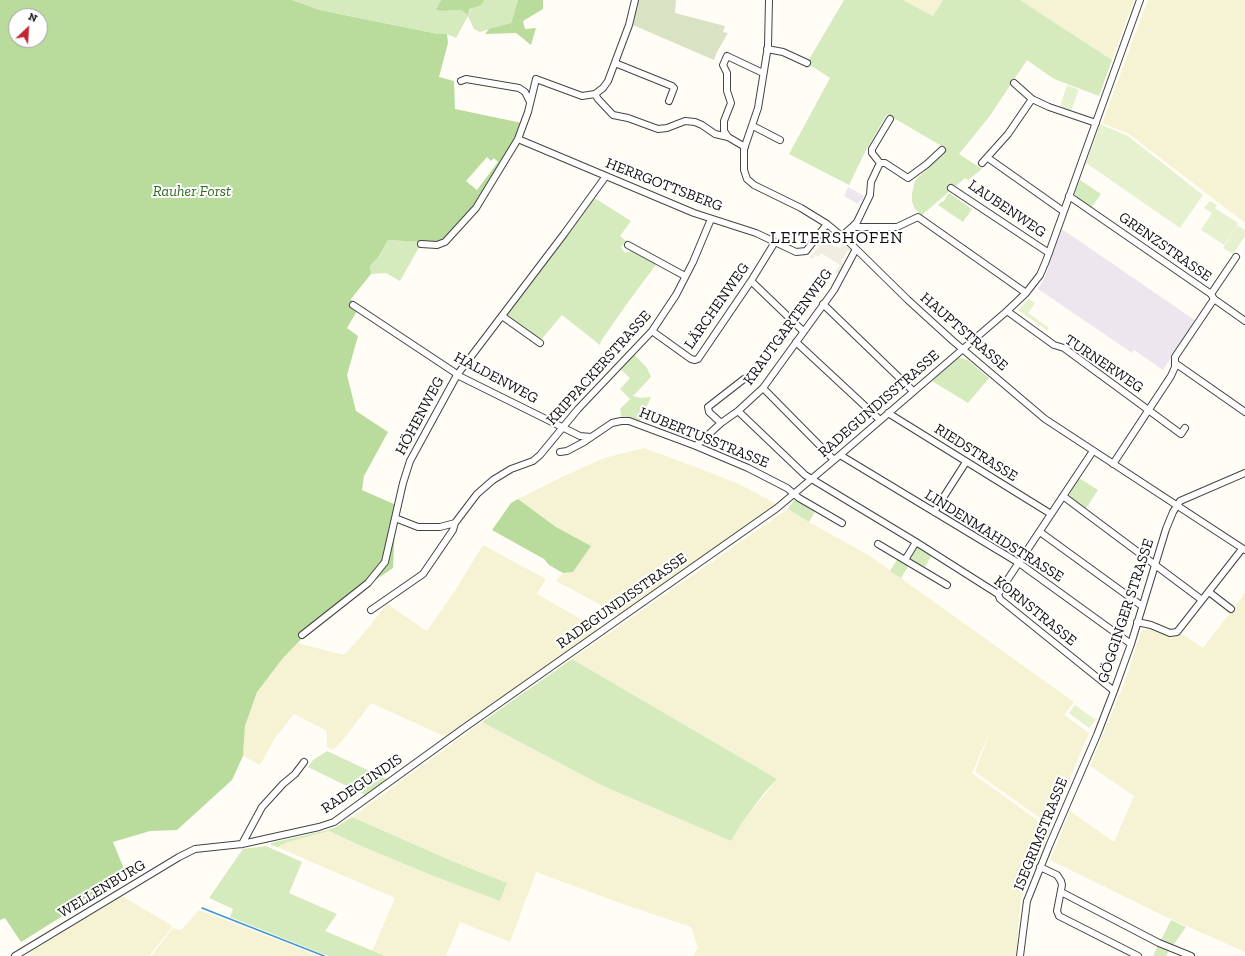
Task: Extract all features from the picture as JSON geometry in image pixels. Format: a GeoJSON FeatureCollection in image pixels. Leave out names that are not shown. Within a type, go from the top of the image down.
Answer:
{"type":"FeatureCollection","features":[{"type":"Feature","properties":{"kind":"street"},"geometry":{"type":"LineString","coordinates":[[421,244],[441,244],[476,208],[518,139],[536,79],[582,96],[595,94],[602,88],[608,81],[615,63],[629,25],[635,0]]}},
{"type":"Feature","properties":{"kind":"street"},"geometry":{"type":"LineString","coordinates":[[595,94],[613,115],[628,118],[658,129],[667,128],[685,121],[695,122],[715,134],[728,138],[745,147],[758,108],[764,73],[769,26],[769,0]]}},
{"type":"Feature","properties":{"kind":"street","name":"RADEGUNDISSTRASSE"},"geometry":{"type":"LineString","coordinates":[[464,728],[764,517],[794,494],[1026,293],[1040,275],[1049,253],[1140,0]]}},
{"type":"Feature","properties":{"kind":"street"},"geometry":{"type":"LineString","coordinates":[[767,49],[783,52],[807,63]]}},
{"type":"Feature","properties":{"kind":"street"},"geometry":{"type":"LineString","coordinates":[[728,138],[724,131],[724,121],[730,102],[727,91],[727,73],[722,65],[727,56],[764,73]]}},
{"type":"Feature","properties":{"kind":"street"},"geometry":{"type":"LineString","coordinates":[[615,63],[672,86],[674,88],[670,101]]}},
{"type":"Feature","properties":{"kind":"street"},"geometry":{"type":"LineString","coordinates":[[461,81],[466,79],[519,88],[525,92],[530,102]]}},
{"type":"Feature","properties":{"kind":"street"},"geometry":{"type":"LineString","coordinates":[[1014,82],[1032,99],[1049,107],[1096,123]]}},
{"type":"Feature","properties":{"kind":"street"},"geometry":{"type":"LineString","coordinates":[[982,163],[1008,134],[1032,99]]}},
{"type":"Feature","properties":{"kind":"street"},"geometry":{"type":"LineString","coordinates":[[890,119],[872,149],[872,154],[880,163],[884,163],[908,178],[942,150]]}},
{"type":"Feature","properties":{"kind":"street"},"geometry":{"type":"LineString","coordinates":[[753,126],[780,140]]}},
{"type":"Feature","properties":{"kind":"street","name":"HERRGOTTSBERG"},"geometry":{"type":"LineString","coordinates":[[518,139],[650,195],[711,219],[744,228],[796,252],[806,251],[827,224]]}},
{"type":"Feature","properties":{"kind":"street","name":"HAUPTSTRASSE"},"geometry":{"type":"LineString","coordinates":[[745,147],[744,170],[747,179],[754,185],[801,208],[827,224],[842,236],[908,300],[962,349],[1045,419],[1244,549]]}},
{"type":"Feature","properties":{"kind":"street"},"geometry":{"type":"LineString","coordinates":[[988,158],[1063,211]]}},
{"type":"Feature","properties":{"kind":"street"},"geometry":{"type":"LineString","coordinates":[[842,236],[857,222],[870,195],[872,182],[880,163]]}},
{"type":"Feature","properties":{"kind":"street","name":"HÖHENWEG"},"geometry":{"type":"LineString","coordinates":[[302,635],[368,583],[385,562],[402,483],[410,461],[457,375],[606,176]]}},
{"type":"Feature","properties":{"kind":"street","name":"LAUBENWEG"},"geometry":{"type":"LineString","coordinates":[[951,188],[1049,253]]}},
{"type":"Feature","properties":{"kind":"street","name":"GRENZSTRASSE"},"geometry":{"type":"LineString","coordinates":[[1069,196],[1245,321]]}},
{"type":"Feature","properties":{"kind":"street"},"geometry":{"type":"LineString","coordinates":[[852,227],[897,227],[918,217],[1026,293]]}},
{"type":"Feature","properties":{"kind":"street","name":"KRIPPACKERSTRASSE"},"geometry":{"type":"LineString","coordinates":[[455,523],[477,494],[493,480],[511,469],[533,460],[540,455],[578,409],[652,331],[673,301],[711,219]]}},
{"type":"Feature","properties":{"kind":"street","name":"LÄRCHENWEG"},"geometry":{"type":"LineString","coordinates":[[652,331],[691,360],[698,359],[751,281],[775,242]]}},
{"type":"Feature","properties":{"kind":"street"},"geometry":{"type":"LineString","coordinates":[[628,245],[685,276]]}},
{"type":"Feature","properties":{"kind":"street","name":"KRAUTGARTENWEG"},"geometry":{"type":"LineString","coordinates":[[696,446],[763,388],[839,281],[856,249]]}},
{"type":"Feature","properties":{"kind":"street"},"geometry":{"type":"LineString","coordinates":[[1113,464],[1174,370],[1175,357],[1213,297],[1236,256]]}},
{"type":"Feature","properties":{"kind":"street"},"geometry":{"type":"LineString","coordinates":[[751,281],[803,331]]}},
{"type":"Feature","properties":{"kind":"street","name":"HALDENWEG"},"geometry":{"type":"LineString","coordinates":[[353,304],[457,375],[580,436],[592,437]]}},
{"type":"Feature","properties":{"kind":"street"},"geometry":{"type":"LineString","coordinates":[[823,304],[913,391]]}},
{"type":"Feature","properties":{"kind":"street","name":"TURNERWEG"},"geometry":{"type":"LineString","coordinates":[[1007,311],[1054,345],[1064,348],[1181,434],[1185,428]]}},
{"type":"Feature","properties":{"kind":"street"},"geometry":{"type":"LineString","coordinates":[[502,316],[540,343]]}},
{"type":"Feature","properties":{"kind":"street"},"geometry":{"type":"LineString","coordinates":[[796,342],[880,420]]}},
{"type":"Feature","properties":{"kind":"street"},"geometry":{"type":"LineString","coordinates":[[1175,363],[1245,412]]}},
{"type":"Feature","properties":{"kind":"street"},"geometry":{"type":"LineString","coordinates":[[721,423],[709,412],[708,407],[744,379]]}},
{"type":"Feature","properties":{"kind":"street"},"geometry":{"type":"LineString","coordinates":[[763,388],[834,460]]}},
{"type":"Feature","properties":{"kind":"street","name":"KORNSTRASSE"},"geometry":{"type":"LineString","coordinates":[[738,411],[805,475],[916,542],[998,594],[1000,599],[1010,608],[1114,691]]}},
{"type":"Feature","properties":{"kind":"street","name":"RIEDSTRASSE"},"geometry":{"type":"LineString","coordinates":[[888,413],[1051,514]]}},
{"type":"Feature","properties":{"kind":"street","name":"HUBERTUSSTRASSE"},"geometry":{"type":"LineString","coordinates":[[560,452],[575,448],[612,422],[629,421],[696,446],[748,468],[787,488],[794,494]]}},
{"type":"Feature","properties":{"kind":"street"},"geometry":{"type":"LineString","coordinates":[[998,594],[1093,450]]}},
{"type":"Feature","properties":{"kind":"street","name":"LINDENMAHDSTRASSE"},"geometry":{"type":"LineString","coordinates":[[840,455],[1019,563],[1131,644]]}},
{"type":"Feature","properties":{"kind":"street"},"geometry":{"type":"LineString","coordinates":[[934,512],[966,462]]}},
{"type":"Feature","properties":{"kind":"street"},"geometry":{"type":"LineString","coordinates":[[1177,505],[1180,501],[1245,473]]}},
{"type":"Feature","properties":{"kind":"street"},"geometry":{"type":"LineString","coordinates":[[794,494],[842,523]]}},
{"type":"Feature","properties":{"kind":"street"},"geometry":{"type":"LineString","coordinates":[[1063,496],[1202,600]]}},
{"type":"Feature","properties":{"kind":"street","name":"GÖGGINGER STRASSE"},"geometry":{"type":"LineString","coordinates":[[1101,725],[1131,644],[1166,529],[1177,505]]}},
{"type":"Feature","properties":{"kind":"street"},"geometry":{"type":"LineString","coordinates":[[395,518],[418,527],[440,527],[455,523]]}},
{"type":"Feature","properties":{"kind":"street"},"geometry":{"type":"LineString","coordinates":[[371,610],[423,574],[453,530],[455,523]]}},
{"type":"Feature","properties":{"kind":"street"},"geometry":{"type":"LineString","coordinates":[[1040,532],[1142,606]]}},
{"type":"Feature","properties":{"kind":"street"},"geometry":{"type":"LineString","coordinates":[[905,560],[916,542]]}},
{"type":"Feature","properties":{"kind":"street"},"geometry":{"type":"LineString","coordinates":[[878,544],[947,585]]}},
{"type":"Feature","properties":{"kind":"street"},"geometry":{"type":"LineString","coordinates":[[1137,622],[1170,633],[1177,632],[1244,549]]}},
{"type":"Feature","properties":{"kind":"street"},"geometry":{"type":"LineString","coordinates":[[1209,592],[1231,609]]}},
{"type":"Feature","properties":{"kind":"street","name":"ISEGRIMSTRASSE"},"geometry":{"type":"LineString","coordinates":[[1020,956],[1027,901],[1101,725]]}},
{"type":"Feature","properties":{"kind":"street","name":"RADEGUNDIS"},"geometry":{"type":"LineString","coordinates":[[204,847],[242,844],[319,827],[334,822],[464,728]]}},
{"type":"Feature","properties":{"kind":"street"},"geometry":{"type":"LineString","coordinates":[[242,844],[262,807],[295,774],[304,762]]}},
{"type":"Feature","properties":{"kind":"street","name":"WELLENBURG"},"geometry":{"type":"LineString","coordinates":[[15,956],[179,857],[195,849],[204,847]]}},
{"type":"Feature","properties":{"kind":"street"},"geometry":{"type":"LineString","coordinates":[[1040,867],[1060,878],[1062,885],[1057,912],[1059,916],[1138,956]]}},
{"type":"Feature","properties":{"kind":"street"},"geometry":{"type":"LineString","coordinates":[[1061,892],[1159,943],[1191,956]]}},
{"type":"Feature","properties":{"kind":"shaded area"},"geometry":{"type":"Polygon","coordinates":[[[903,0],[943,0],[933,16],[903,0]]]}},
{"type":"Feature","properties":{"kind":"shaded area"},"geometry":{"type":"Polygon","coordinates":[[[1020,0],[1134,0],[1112,60],[1020,0]]]}},
{"type":"Feature","properties":{"kind":"shaded area"},"geometry":{"type":"Polygon","coordinates":[[[1148,0],[1245,0],[1245,223],[1129,134],[1102,123],[1148,0]]]}},
{"type":"Feature","properties":{"kind":"shaded area"},"geometry":{"type":"Polygon","coordinates":[[[848,187],[864,196],[862,201],[860,200],[858,204],[844,196],[848,187]]]}},
{"type":"Feature","properties":{"kind":"shaded area"},"geometry":{"type":"Polygon","coordinates":[[[829,229],[845,243],[826,237],[824,231],[829,229]]]}},
{"type":"Feature","properties":{"kind":"shaded area"},"geometry":{"type":"Polygon","coordinates":[[[1062,229],[1196,321],[1163,370],[1134,350],[1132,353],[1038,289],[1045,277],[1062,229]]]}},
{"type":"Feature","properties":{"kind":"shaded area"},"geometry":{"type":"Polygon","coordinates":[[[823,239],[830,243],[830,245],[841,248],[841,245],[849,247],[852,250],[851,252],[848,250],[841,262],[844,265],[839,274],[835,272],[840,265],[821,253],[819,257],[815,255],[813,259],[809,257],[814,253],[823,239]]]}},
{"type":"Feature","properties":{"kind":"shaded area"},"geometry":{"type":"Polygon","coordinates":[[[644,448],[739,484],[777,504],[621,616],[556,581],[563,573],[573,572],[591,546],[556,527],[518,499],[604,458],[644,448]]]}},
{"type":"Feature","properties":{"kind":"shaded area"},"geometry":{"type":"Polygon","coordinates":[[[788,509],[870,556],[1074,702],[1064,715],[1089,733],[1050,825],[975,772],[991,729],[972,773],[1051,830],[1021,898],[1016,956],[693,956],[698,947],[691,927],[536,872],[510,942],[460,922],[446,956],[385,956],[372,951],[395,898],[277,847],[288,842],[329,831],[431,875],[500,901],[507,883],[452,861],[352,817],[482,722],[603,786],[731,841],[741,824],[777,779],[572,659],[788,509]]]}},
{"type":"Feature","properties":{"kind":"shaded area"},"geometry":{"type":"Polygon","coordinates":[[[483,545],[546,579],[537,594],[600,630],[446,737],[371,703],[343,740],[333,750],[327,747],[327,731],[294,714],[275,738],[260,765],[243,756],[245,726],[257,692],[283,658],[297,643],[344,655],[387,604],[427,631],[454,592],[483,545]]]}},
{"type":"Feature","properties":{"kind":"shaded area"},"geometry":{"type":"Polygon","coordinates":[[[1245,593],[1245,952],[1166,917],[1050,860],[1070,811],[1114,842],[1134,796],[1090,766],[1127,676],[1140,634],[1143,630],[1152,629],[1174,635],[1184,635],[1203,648],[1245,593]]]}},
{"type":"Feature","properties":{"kind":"shaded area"},"geometry":{"type":"Polygon","coordinates":[[[122,896],[173,926],[149,956],[32,956],[29,952],[122,896]]]}},
{"type":"Feature","properties":{"kind":"shaded area"},"geometry":{"type":"Polygon","coordinates":[[[199,910],[319,956],[151,956],[173,928],[181,930],[199,910]]]}},
{"type":"Feature","properties":{"kind":"green space","name":"Rauher Forst"},"geometry":{"type":"Polygon","coordinates":[[[0,0],[292,0],[320,10],[438,34],[447,34],[448,43],[439,77],[454,81],[455,109],[522,123],[516,138],[474,206],[443,240],[437,243],[388,240],[379,256],[370,266],[371,274],[351,299],[357,311],[347,328],[358,336],[347,375],[356,411],[388,432],[364,476],[362,490],[396,505],[393,568],[362,589],[311,629],[283,658],[257,692],[245,726],[243,756],[232,780],[177,830],[150,831],[113,842],[124,869],[114,876],[109,887],[21,942],[5,918],[0,920],[0,0]],[[487,157],[466,181],[477,190],[498,162],[494,158],[491,161],[487,157]]]}},
{"type":"Feature","properties":{"kind":"green space"},"geometry":{"type":"Polygon","coordinates":[[[292,0],[441,0],[437,10],[461,10],[468,15],[476,0],[518,0],[511,23],[480,32],[474,29],[468,16],[456,38],[447,34],[438,34],[320,10],[292,0]]]}},
{"type":"Feature","properties":{"kind":"green space"},"geometry":{"type":"Polygon","coordinates":[[[441,0],[484,0],[481,5],[470,9],[468,15],[461,10],[436,10],[441,0]]]}},
{"type":"Feature","properties":{"kind":"green space"},"geometry":{"type":"Polygon","coordinates":[[[518,0],[543,0],[543,9],[523,21],[525,29],[536,28],[531,45],[516,33],[485,34],[489,29],[511,23],[518,0]]]}},
{"type":"Feature","properties":{"kind":"green space"},"geometry":{"type":"Polygon","coordinates":[[[638,0],[676,0],[675,13],[725,26],[723,32],[728,33],[714,60],[633,25],[638,0]]]}},
{"type":"Feature","properties":{"kind":"green space"},"geometry":{"type":"Polygon","coordinates":[[[844,0],[903,0],[933,16],[943,0],[1020,0],[1112,60],[1099,96],[1054,79],[1027,60],[989,117],[959,154],[982,169],[968,180],[965,178],[922,215],[915,209],[912,202],[912,193],[915,181],[943,152],[945,148],[887,114],[865,152],[849,185],[789,154],[830,78],[807,63],[844,0]]]}},
{"type":"Feature","properties":{"kind":"green space"},"geometry":{"type":"Polygon","coordinates":[[[1067,85],[1079,90],[1071,111],[1060,107],[1067,85]]]}},
{"type":"Feature","properties":{"kind":"green space"},"geometry":{"type":"Polygon","coordinates":[[[1100,124],[1128,136],[1203,195],[1180,228],[1086,163],[1100,124]]]}},
{"type":"Feature","properties":{"kind":"green space"},"geometry":{"type":"Polygon","coordinates":[[[1080,180],[1101,194],[1091,208],[1077,198],[1075,194],[1080,180]]]}},
{"type":"Feature","properties":{"kind":"green space"},"geometry":{"type":"Polygon","coordinates":[[[949,193],[972,209],[963,222],[938,205],[943,202],[949,193]]]}},
{"type":"Feature","properties":{"kind":"green space"},"geometry":{"type":"Polygon","coordinates":[[[593,197],[631,221],[620,236],[626,241],[621,247],[625,253],[634,250],[658,262],[626,305],[601,341],[600,345],[562,315],[540,341],[505,314],[593,197]]]}},
{"type":"Feature","properties":{"kind":"green space"},"geometry":{"type":"Polygon","coordinates":[[[1210,201],[1217,205],[1215,208],[1238,223],[1224,245],[1201,230],[1212,213],[1204,208],[1210,201]]]}},
{"type":"Feature","properties":{"kind":"green space"},"geometry":{"type":"Polygon","coordinates":[[[1237,225],[1245,230],[1245,236],[1233,254],[1223,248],[1237,225]]]}},
{"type":"Feature","properties":{"kind":"green space"},"geometry":{"type":"Polygon","coordinates":[[[388,240],[422,242],[400,281],[386,273],[371,274],[370,266],[379,256],[388,240]]]}},
{"type":"Feature","properties":{"kind":"green space"},"geometry":{"type":"Polygon","coordinates":[[[1029,299],[1035,303],[1028,313],[1049,328],[1047,330],[1018,310],[1029,299]]]}},
{"type":"Feature","properties":{"kind":"green space"},"geometry":{"type":"Polygon","coordinates":[[[633,353],[647,368],[651,377],[633,396],[640,398],[651,397],[639,423],[622,419],[620,409],[630,399],[620,389],[630,378],[619,368],[633,353]]]}},
{"type":"Feature","properties":{"kind":"green space"},"geometry":{"type":"Polygon","coordinates":[[[958,358],[968,360],[989,378],[968,403],[932,381],[958,358]]]}},
{"type":"Feature","properties":{"kind":"green space"},"geometry":{"type":"Polygon","coordinates":[[[1079,478],[1098,490],[1085,510],[1070,499],[1069,495],[1079,478]]]}},
{"type":"Feature","properties":{"kind":"green space"},"geometry":{"type":"Polygon","coordinates":[[[797,498],[816,510],[809,522],[788,509],[797,498]]]}},
{"type":"Feature","properties":{"kind":"green space"},"geometry":{"type":"Polygon","coordinates":[[[518,499],[556,527],[591,546],[573,572],[563,573],[549,565],[544,559],[492,530],[511,503],[518,499]]]}},
{"type":"Feature","properties":{"kind":"green space"},"geometry":{"type":"Polygon","coordinates":[[[917,544],[933,553],[923,570],[908,560],[917,544]]]}},
{"type":"Feature","properties":{"kind":"green space"},"geometry":{"type":"Polygon","coordinates":[[[898,558],[909,565],[901,578],[890,571],[898,558]]]}},
{"type":"Feature","properties":{"kind":"green space"},"geometry":{"type":"Polygon","coordinates":[[[572,659],[777,779],[764,793],[741,824],[731,841],[603,786],[482,722],[572,659]]]}},
{"type":"Feature","properties":{"kind":"green space"},"geometry":{"type":"Polygon","coordinates":[[[1075,705],[1096,720],[1089,728],[1069,713],[1075,705]]]}},
{"type":"Feature","properties":{"kind":"green space"},"geometry":{"type":"Polygon","coordinates":[[[327,751],[389,780],[367,796],[308,767],[313,760],[327,751]]]}},
{"type":"Feature","properties":{"kind":"green space"},"geometry":{"type":"Polygon","coordinates":[[[352,817],[452,861],[507,883],[500,901],[431,875],[329,831],[288,842],[277,847],[271,845],[271,843],[328,830],[352,817]]]}},
{"type":"Feature","properties":{"kind":"green space"},"geometry":{"type":"Polygon","coordinates":[[[266,846],[302,862],[289,893],[337,914],[325,931],[385,956],[328,956],[230,917],[233,909],[209,898],[243,849],[266,846]]]}},
{"type":"Feature","properties":{"kind":"green space"},"geometry":{"type":"Polygon","coordinates":[[[1171,920],[1186,927],[1172,947],[1160,942],[1171,920]]]}},
{"type":"Feature","properties":{"kind":"green space"},"geometry":{"type":"Polygon","coordinates":[[[1158,945],[1169,951],[1166,956],[1153,956],[1158,945]]]}},
{"type":"Feature","properties":{"kind":"waterway"},"geometry":{"type":"LineString","coordinates":[[202,908],[324,956]]}},
{"type":"Feature","properties":{"kind":"district","name":"LEITERSHOFEN"},"geometry":{"type":"Point","coordinates":[837,238]}}]}
